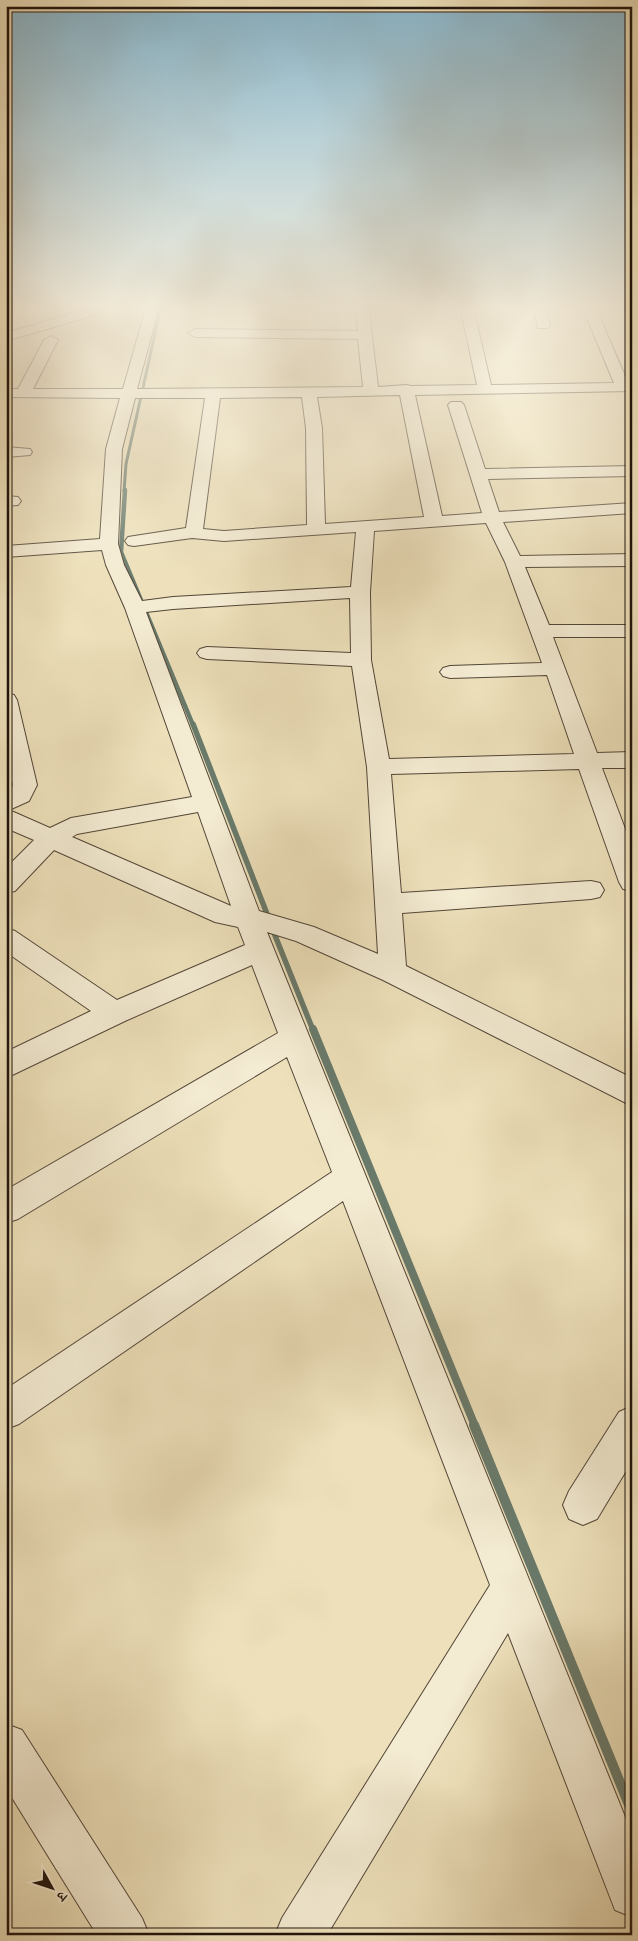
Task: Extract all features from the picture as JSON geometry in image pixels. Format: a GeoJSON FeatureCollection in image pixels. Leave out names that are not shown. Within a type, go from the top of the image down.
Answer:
{"type":"FeatureCollection","features":[{"type":"Feature","properties":{"kind":"street"},"geometry":{"type":"LineString","coordinates":[[135,402],[114,449],[121,542],[115,565],[139,607],[207,802],[259,931],[294,1038],[632,1893]]}},
{"type":"Feature","properties":{"kind":"street"},"geometry":{"type":"LineString","coordinates":[[195,532],[212,402]]}},
{"type":"Feature","properties":{"kind":"street"},"geometry":{"type":"LineString","coordinates":[[310,402],[314,428],[316,528]]}},
{"type":"Feature","properties":{"kind":"street"},"geometry":{"type":"LineString","coordinates":[[409,402],[434,521]]}},
{"type":"Feature","properties":{"kind":"street"},"geometry":{"type":"LineString","coordinates":[[456,405],[492,518],[514,562],[541,631],[587,761],[622,836],[632,882]]}},
{"type":"Feature","properties":{"kind":"street"},"geometry":{"type":"LineString","coordinates":[[6,452],[24,452]]}},
{"type":"Feature","properties":{"kind":"street"},"geometry":{"type":"LineString","coordinates":[[478,474],[632,471]]}},
{"type":"Feature","properties":{"kind":"street"},"geometry":{"type":"LineString","coordinates":[[6,552],[121,542],[195,532],[224,536],[316,528],[632,508]]}},
{"type":"Feature","properties":{"kind":"street"},"geometry":{"type":"LineString","coordinates":[[366,525],[360,592],[360,660],[379,767],[393,972]]}},
{"type":"Feature","properties":{"kind":"street"},"geometry":{"type":"LineString","coordinates":[[514,562],[632,560]]}},
{"type":"Feature","properties":{"kind":"street"},"geometry":{"type":"LineString","coordinates":[[139,607],[173,603],[360,592]]}},
{"type":"Feature","properties":{"kind":"street"},"geometry":{"type":"LineString","coordinates":[[541,631],[632,631]]}},
{"type":"Feature","properties":{"kind":"street"},"geometry":{"type":"LineString","coordinates":[[207,653],[360,660]]}},
{"type":"Feature","properties":{"kind":"street"},"geometry":{"type":"LineString","coordinates":[[450,672],[553,669]]}},
{"type":"Feature","properties":{"kind":"street"},"geometry":{"type":"LineString","coordinates":[[6,700],[25,786],[20,795],[6,803]]}},
{"type":"Feature","properties":{"kind":"street"},"geometry":{"type":"LineString","coordinates":[[379,767],[632,760]]}},
{"type":"Feature","properties":{"kind":"street"},"geometry":{"type":"LineString","coordinates":[[6,884],[51,838],[65,829],[84,823],[207,802]]}},
{"type":"Feature","properties":{"kind":"street"},"geometry":{"type":"LineString","coordinates":[[6,818],[259,931],[305,934],[393,972],[632,1093]]}},
{"type":"Feature","properties":{"kind":"street"},"geometry":{"type":"LineString","coordinates":[[389,904],[591,890]]}},
{"type":"Feature","properties":{"kind":"street"},"geometry":{"type":"LineString","coordinates":[[6,1066],[115,1013],[259,931]]}},
{"type":"Feature","properties":{"kind":"street"},"geometry":{"type":"LineString","coordinates":[[6,938],[115,1013]]}},
{"type":"Feature","properties":{"kind":"street"},"geometry":{"type":"LineString","coordinates":[[6,1208],[294,1038]]}},
{"type":"Feature","properties":{"kind":"street"},"geometry":{"type":"LineString","coordinates":[[6,1411],[350,1178]]}},
{"type":"Feature","properties":{"kind":"street"},"geometry":{"type":"LineString","coordinates":[[583,1505],[632,1425]]}},
{"type":"Feature","properties":{"kind":"street"},"geometry":{"type":"LineString","coordinates":[[298,1935],[512,1588]]}},
{"type":"Feature","properties":{"kind":"street"},"geometry":{"type":"LineString","coordinates":[[6,1746],[125,1935]]}},
{"type":"Feature","properties":{"kind":"waterway"},"geometry":{"type":"LineString","coordinates":[[124,491],[126,464],[140,402]]}},
{"type":"Feature","properties":{"kind":"waterway"},"geometry":{"type":"LineString","coordinates":[[125,490],[121,552],[193,725]]}},
{"type":"Feature","properties":{"kind":"waterway"},"geometry":{"type":"LineString","coordinates":[[193,724],[269,919]]}},
{"type":"Feature","properties":{"kind":"waterway"},"geometry":{"type":"LineString","coordinates":[[272,928],[313,1030]]}},
{"type":"Feature","properties":{"kind":"waterway"},"geometry":{"type":"LineString","coordinates":[[313,1029],[475,1426]]}},
{"type":"Feature","properties":{"kind":"waterway"},"geometry":{"type":"LineString","coordinates":[[474,1425],[632,1812]]}}]}
